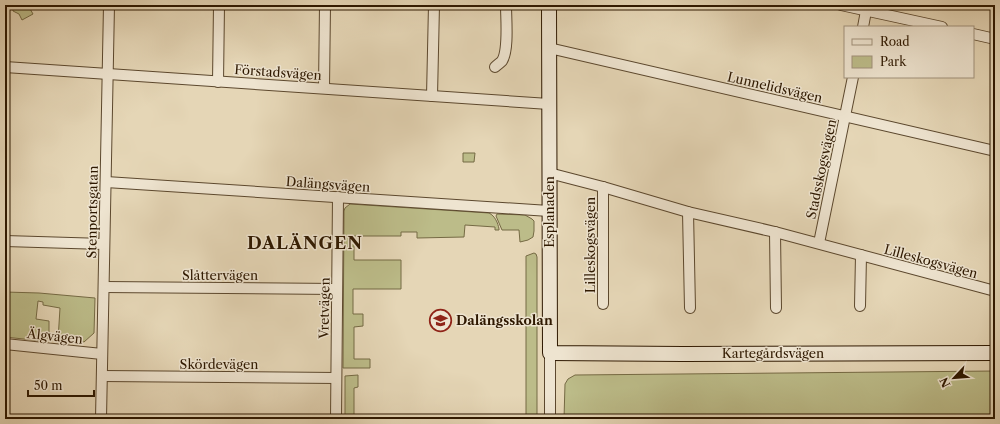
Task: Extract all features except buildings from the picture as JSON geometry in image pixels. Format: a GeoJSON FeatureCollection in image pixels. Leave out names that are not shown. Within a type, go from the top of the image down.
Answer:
{"type":"FeatureCollection","features":[{"type":"Feature","properties":{"kind":"street","name":"Stenportsgatan"},"geometry":{"type":"LineString","coordinates":[[101,419],[109,5]]}},
{"type":"Feature","properties":{"kind":"street"},"geometry":{"type":"LineString","coordinates":[[218,82],[219,5]]}},
{"type":"Feature","properties":{"kind":"street"},"geometry":{"type":"LineString","coordinates":[[324,88],[325,5]]}},
{"type":"Feature","properties":{"kind":"street"},"geometry":{"type":"LineString","coordinates":[[432,96],[434,5]]}},
{"type":"Feature","properties":{"kind":"street"},"geometry":{"type":"LineString","coordinates":[[495,67],[501,62],[505,53],[507,33],[506,5]]}},
{"type":"Feature","properties":{"kind":"street","name":"Esplanaden"},"geometry":{"type":"LineString","coordinates":[[549,5],[550,419]]}},
{"type":"Feature","properties":{"kind":"street"},"geometry":{"type":"LineString","coordinates":[[841,5],[937,26]]}},
{"type":"Feature","properties":{"kind":"street"},"geometry":{"type":"LineString","coordinates":[[863,26],[866,11]]}},
{"type":"Feature","properties":{"kind":"street"},"geometry":{"type":"LineString","coordinates":[[974,34],[995,38]]}},
{"type":"Feature","properties":{"kind":"street","name":"Lunnelidsvägen"},"geometry":{"type":"LineString","coordinates":[[549,48],[995,151]]}},
{"type":"Feature","properties":{"kind":"street","name":"Förstadsvägen"},"geometry":{"type":"LineString","coordinates":[[5,67],[549,104]]}},
{"type":"Feature","properties":{"kind":"street","name":"Stadsskogsvägen"},"geometry":{"type":"LineString","coordinates":[[819,243],[853,78]]}},
{"type":"Feature","properties":{"kind":"street","name":"Lilleskogsvägen"},"geometry":{"type":"LineString","coordinates":[[549,172],[688,212],[819,243],[995,291]]}},
{"type":"Feature","properties":{"kind":"street","name":"Dalängsvägen"},"geometry":{"type":"LineString","coordinates":[[106,182],[549,211]]}},
{"type":"Feature","properties":{"kind":"street","name":"Lilleskogsvägen"},"geometry":{"type":"LineString","coordinates":[[603,187],[603,304]]}},
{"type":"Feature","properties":{"kind":"street","name":"Vretvägen"},"geometry":{"type":"LineString","coordinates":[[336,419],[338,197]]}},
{"type":"Feature","properties":{"kind":"street"},"geometry":{"type":"LineString","coordinates":[[688,212],[690,308]]}},
{"type":"Feature","properties":{"kind":"street"},"geometry":{"type":"LineString","coordinates":[[775,232],[776,308]]}},
{"type":"Feature","properties":{"kind":"street"},"geometry":{"type":"LineString","coordinates":[[5,241],[104,244]]}},
{"type":"Feature","properties":{"kind":"street"},"geometry":{"type":"LineString","coordinates":[[860,306],[861,255]]}},
{"type":"Feature","properties":{"kind":"street","name":"Slåttervägen"},"geometry":{"type":"LineString","coordinates":[[104,287],[337,289]]}},
{"type":"Feature","properties":{"kind":"street","name":"Älgvägen"},"geometry":{"type":"LineString","coordinates":[[5,344],[102,354]]}},
{"type":"Feature","properties":{"kind":"street","name":"Kartegårdsvägen"},"geometry":{"type":"LineString","coordinates":[[550,353],[995,353]]}},
{"type":"Feature","properties":{"kind":"street","name":"Skördevägen"},"geometry":{"type":"LineString","coordinates":[[102,376],[336,378]]}},
{"type":"Feature","properties":{"kind":"green space"},"geometry":{"type":"Polygon","coordinates":[[[15,5],[31,5],[29,7],[33,14],[22,20],[19,14],[13,11],[13,7],[15,5]]]}},
{"type":"Feature","properties":{"kind":"green space"},"geometry":{"type":"Polygon","coordinates":[[[463,153],[475,153],[474,162],[463,162],[463,153]]]}},
{"type":"Feature","properties":{"kind":"green space"},"geometry":{"type":"Polygon","coordinates":[[[350,204],[489,213],[496,220],[499,229],[495,230],[495,227],[465,225],[464,237],[417,238],[417,232],[401,232],[401,236],[354,236],[354,260],[401,260],[401,289],[353,289],[353,314],[363,314],[363,326],[354,327],[354,359],[370,359],[370,368],[343,368],[344,211],[350,204]]]}},
{"type":"Feature","properties":{"kind":"green space"},"geometry":{"type":"Polygon","coordinates":[[[497,214],[525,215],[532,219],[534,221],[533,237],[520,242],[519,230],[502,230],[496,216],[497,214]]]}},
{"type":"Feature","properties":{"kind":"green space"},"geometry":{"type":"Polygon","coordinates":[[[534,253],[537,257],[537,419],[526,419],[526,256],[534,253]]]}},
{"type":"Feature","properties":{"kind":"green space"},"geometry":{"type":"Polygon","coordinates":[[[5,292],[39,293],[95,298],[94,333],[84,342],[58,340],[60,308],[43,305],[43,302],[38,301],[36,319],[49,321],[49,338],[42,338],[42,341],[5,337],[5,292]]]}},
{"type":"Feature","properties":{"kind":"green space"},"geometry":{"type":"Polygon","coordinates":[[[995,371],[995,419],[564,419],[565,384],[568,379],[575,375],[995,371]]]}},
{"type":"Feature","properties":{"kind":"green space"},"geometry":{"type":"Polygon","coordinates":[[[358,375],[358,387],[354,388],[354,419],[345,419],[345,376],[358,375]]]}},
{"type":"Feature","properties":{"kind":"place","name":"Dalängsskolan"},"geometry":{"type":"Point","coordinates":[440,320]}},
{"type":"Feature","properties":{"kind":"district","name":"DALÄNGEN"},"geometry":{"type":"Point","coordinates":[305,243]}}]}
